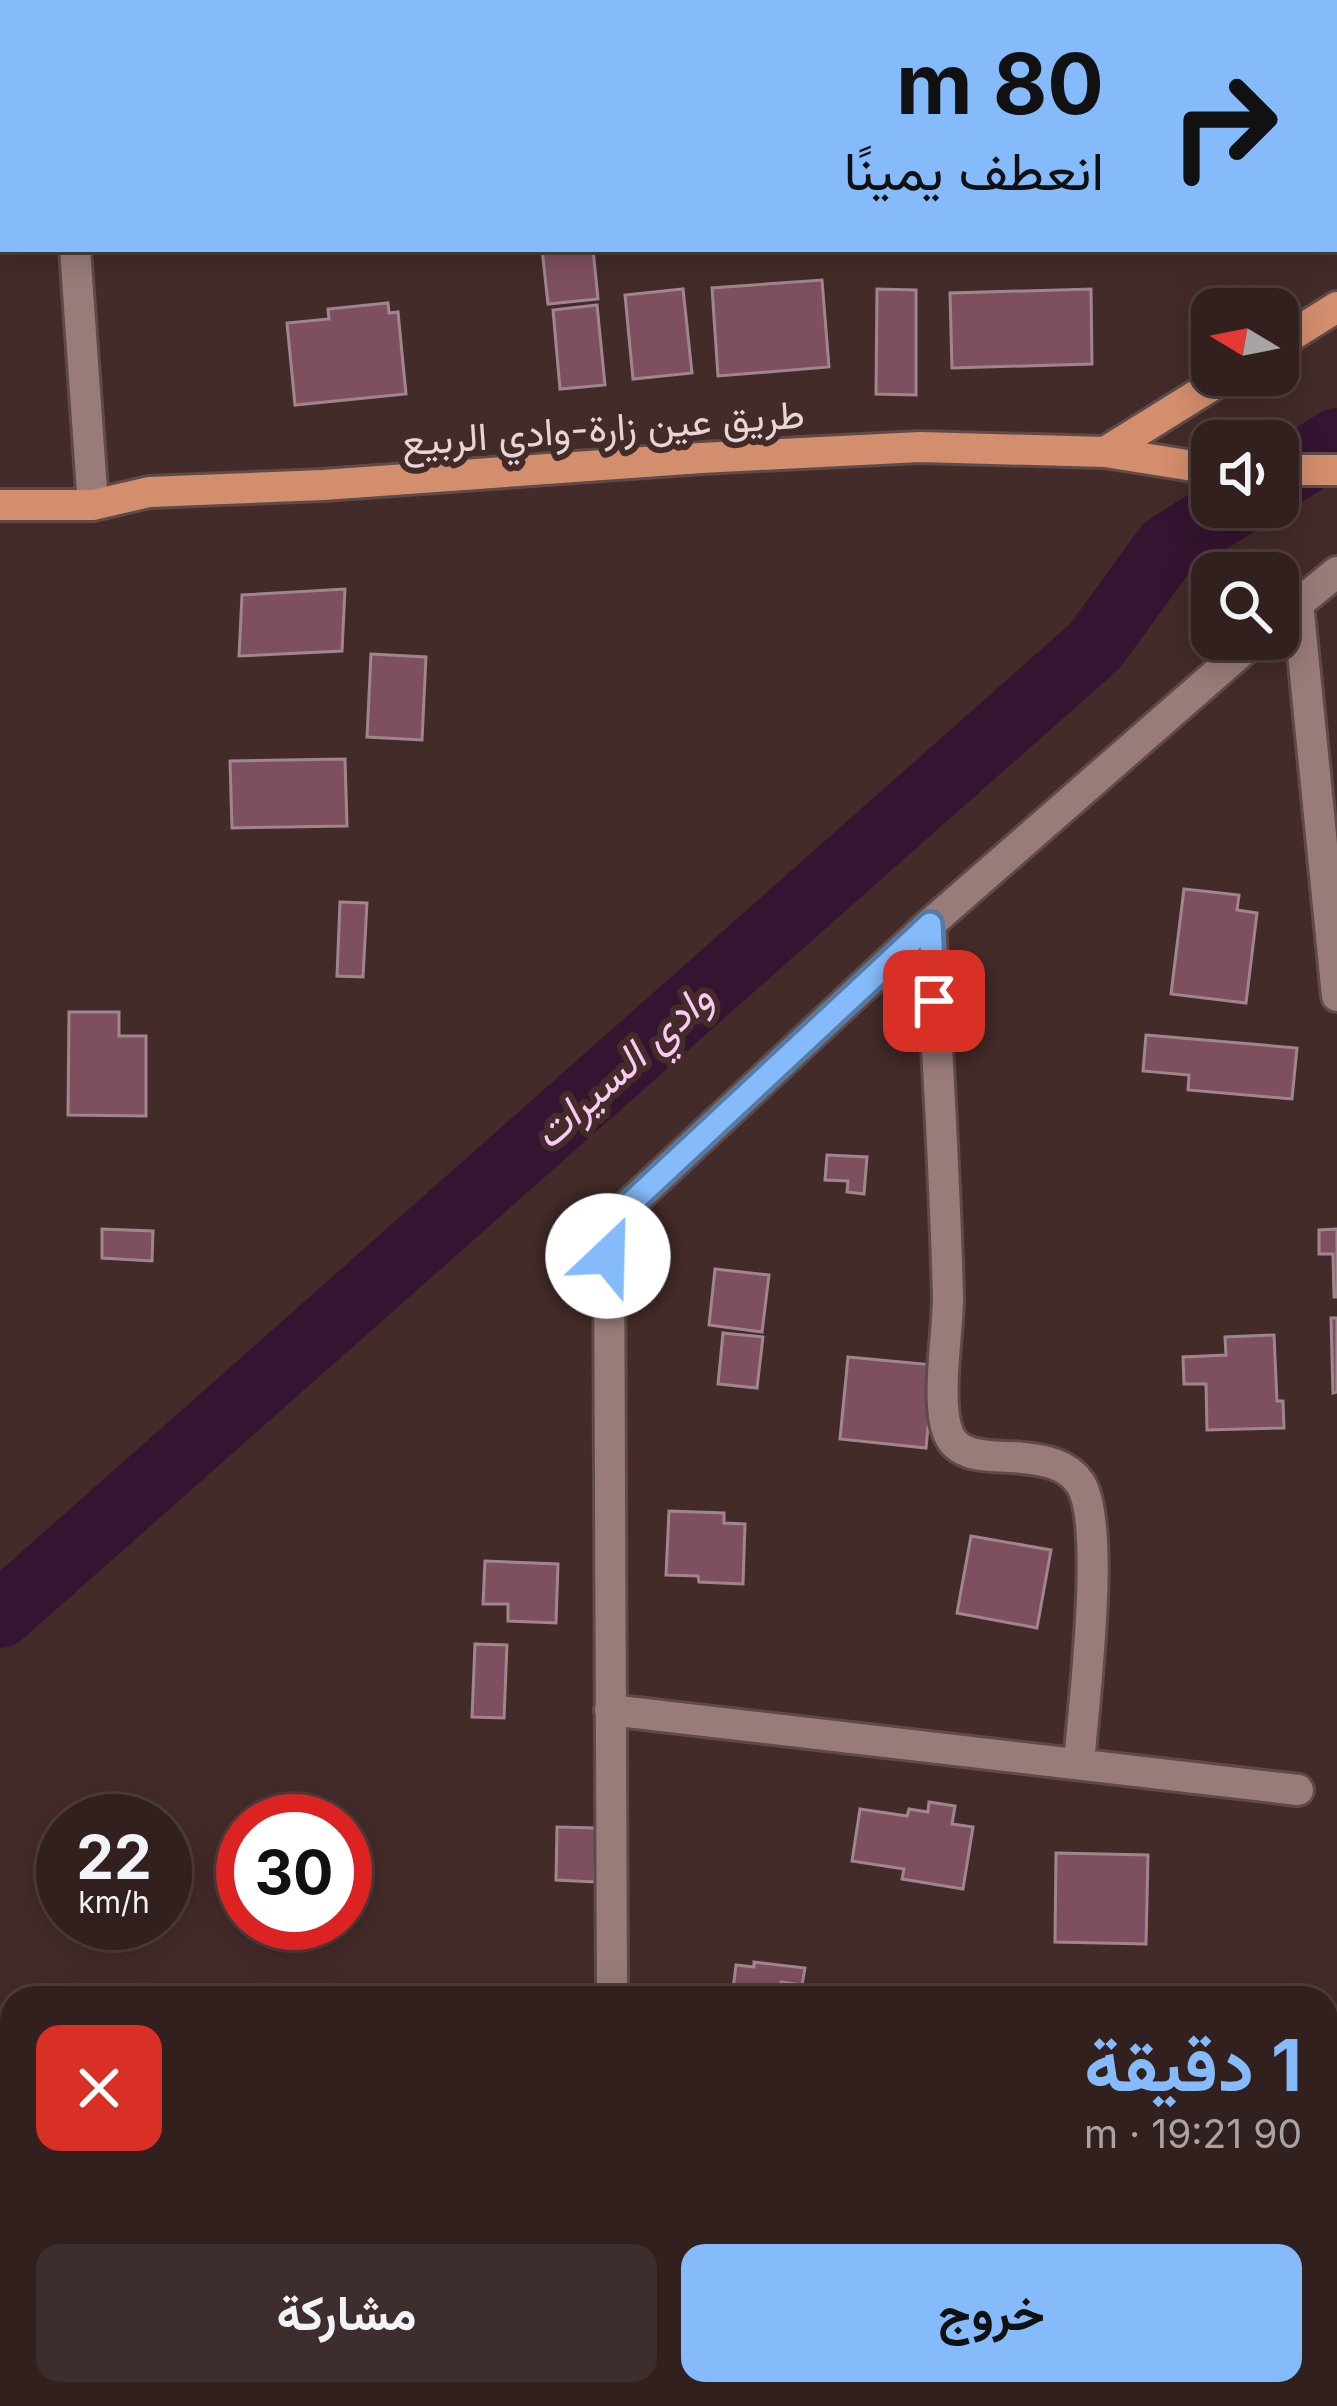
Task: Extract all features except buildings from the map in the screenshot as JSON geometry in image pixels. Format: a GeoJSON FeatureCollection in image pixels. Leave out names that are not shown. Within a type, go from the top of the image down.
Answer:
{"type":"FeatureCollection","features":[{"type":"Feature","properties":{"kind":"main road"},"geometry":{"type":"LineString","coordinates":[[1299,331],[1337,308]]}},
{"type":"Feature","properties":{"kind":"main road"},"geometry":{"type":"LineString","coordinates":[[1105,452],[1195,396]]}},
{"type":"Feature","properties":{"kind":"main road","name":"طريق عين زارة-وادي الربيع"},"geometry":{"type":"LineString","coordinates":[[0,505],[93,505],[149,492],[920,447],[1105,452],[1191,466]]}},
{"type":"Feature","properties":{"kind":"main road"},"geometry":{"type":"LineString","coordinates":[[1299,470],[1337,470]]}},
{"type":"Feature","properties":{"kind":"street"},"geometry":{"type":"LineString","coordinates":[[76,252],[93,505]]}},
{"type":"Feature","properties":{"kind":"street"},"geometry":{"type":"LineString","coordinates":[[1299,603],[1337,572]]}},
{"type":"Feature","properties":{"kind":"street"},"geometry":{"type":"LineString","coordinates":[[612,1986],[609,1232],[632,1202],[930,924],[1232,660]]}},
{"type":"Feature","properties":{"kind":"street"},"geometry":{"type":"LineString","coordinates":[[1294,660],[1337,996]]}},
{"type":"Feature","properties":{"kind":"street"},"geometry":{"type":"LineString","coordinates":[[930,924],[946,1222],[944,1392],[949,1437],[966,1452],[1058,1464],[1080,1483],[1089,1516],[1092,1567],[1079,1764]]}},
{"type":"Feature","properties":{"kind":"street"},"geometry":{"type":"LineString","coordinates":[[610,1710],[1298,1790]]}},
{"type":"Feature","properties":{"kind":"waterway","name":"وادي السيرات"},"geometry":{"type":"LineString","coordinates":[[1299,465],[1337,441]]}},
{"type":"Feature","properties":{"kind":"waterway","name":"وادي السيرات"},"geometry":{"type":"LineString","coordinates":[[0,1615],[1095,646],[1167,547],[1197,528]]}},
{"type":"Feature","properties":{"kind":"route"},"geometry":{"type":"LineString","coordinates":[[608,1256],[609,1232],[632,1202],[930,924],[934,1001]]}}]}
